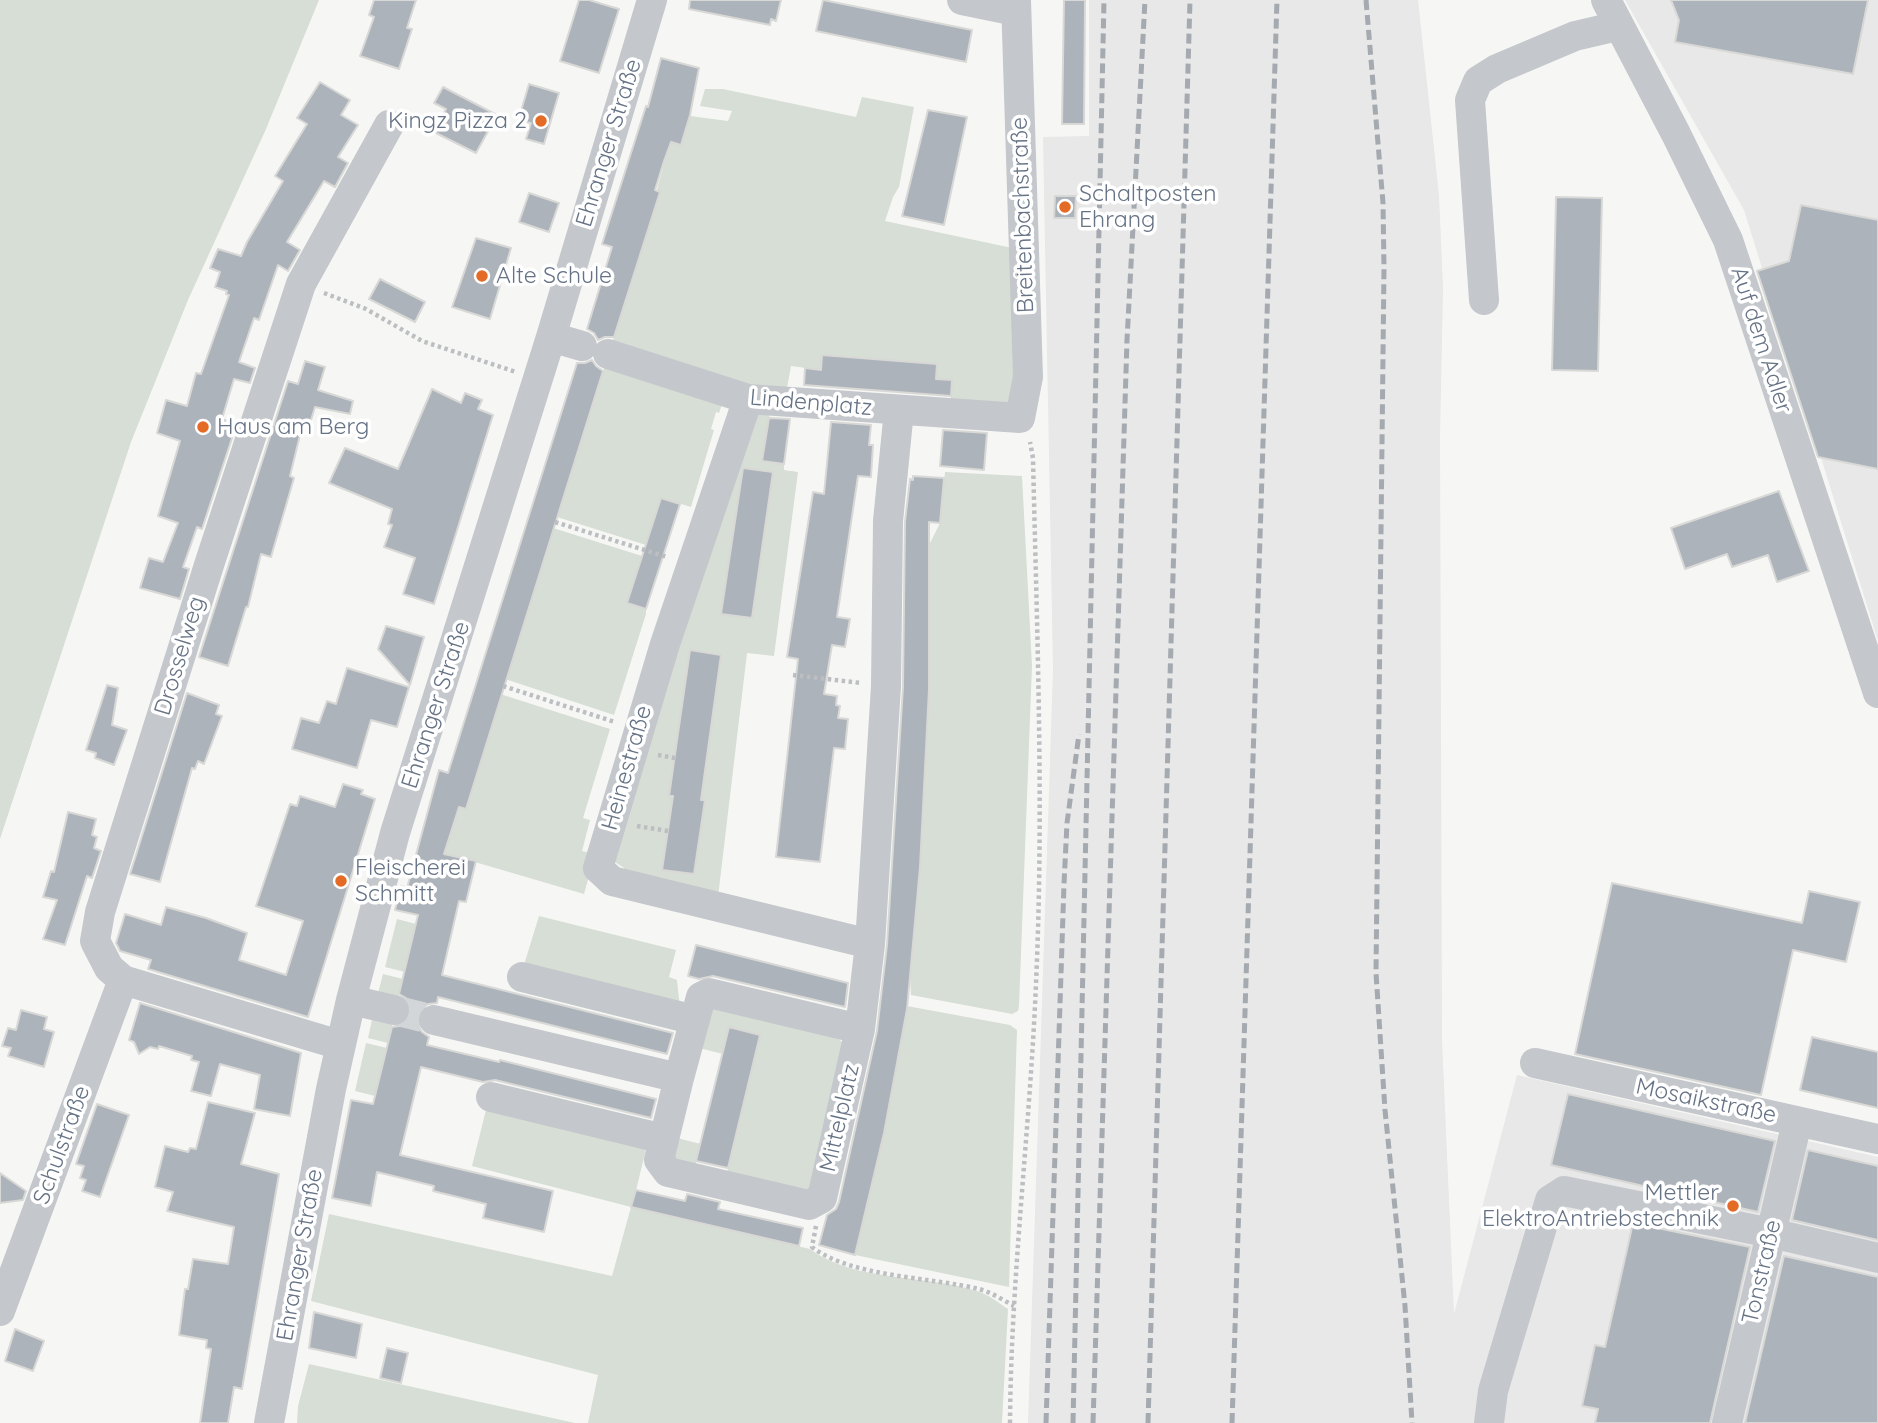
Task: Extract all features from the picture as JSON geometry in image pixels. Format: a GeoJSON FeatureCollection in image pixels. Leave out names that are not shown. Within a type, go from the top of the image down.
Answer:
{"type":"FeatureCollection","features":[{"type":"Feature","properties":{"kind":"street","name":"Ehranger Straße"},"geometry":{"type":"LineString","coordinates":[[269,1423],[340,1045],[395,833],[551,337],[652,0]]}},
{"type":"Feature","properties":{"kind":"street","name":"Breitenbachstraße"},"geometry":{"type":"LineString","coordinates":[[962,0],[1016,6],[1028,377],[1020,418]]}},
{"type":"Feature","properties":{"kind":"street"},"geometry":{"type":"LineString","coordinates":[[1484,300],[1470,100],[1478,81],[1497,69],[1575,36],[1608,7]]}},
{"type":"Feature","properties":{"kind":"street","name":"Auf dem Adler"},"geometry":{"type":"LineString","coordinates":[[1608,7],[1676,134],[1728,240],[1878,693]]}},
{"type":"Feature","properties":{"kind":"street","name":"Drosselweg"},"geometry":{"type":"LineString","coordinates":[[123,980],[109,968],[95,941],[100,912],[301,284],[389,125]]}},
{"type":"Feature","properties":{"kind":"street","name":"Lindenplatz"},"geometry":{"type":"LineString","coordinates":[[551,337],[748,399],[1020,418]]}},
{"type":"Feature","properties":{"kind":"street","name":"Heinestraße"},"geometry":{"type":"LineString","coordinates":[[748,399],[638,730],[598,867],[612,881],[870,944]]}},
{"type":"Feature","properties":{"kind":"street"},"geometry":{"type":"LineString","coordinates":[[860,1029],[870,944],[886,686],[888,521],[899,411]]}},
{"type":"Feature","properties":{"kind":"street"},"geometry":{"type":"LineString","coordinates":[[522,977],[695,1020]]}},
{"type":"Feature","properties":{"kind":"street"},"geometry":{"type":"LineString","coordinates":[[123,980],[340,1045]]}},
{"type":"Feature","properties":{"kind":"street","name":"Schulstraße"},"geometry":{"type":"LineString","coordinates":[[0,1311],[123,980]]}},
{"type":"Feature","properties":{"kind":"street","name":"Mittelplatz"},"geometry":{"type":"LineString","coordinates":[[709,992],[860,1029],[822,1198],[809,1205],[668,1172],[659,1160],[695,1020],[701,997],[709,992]]}},
{"type":"Feature","properties":{"kind":"street"},"geometry":{"type":"LineString","coordinates":[[351,1000],[394,1010]]}},
{"type":"Feature","properties":{"kind":"street"},"geometry":{"type":"LineString","coordinates":[[433,1020],[679,1078]]}},
{"type":"Feature","properties":{"kind":"street","name":"Mosaikstraße"},"geometry":{"type":"LineString","coordinates":[[1535,1063],[1878,1139]]}},
{"type":"Feature","properties":{"kind":"street"},"geometry":{"type":"LineString","coordinates":[[491,1097],[664,1139]]}},
{"type":"Feature","properties":{"kind":"street","name":"Tonstraße"},"geometry":{"type":"LineString","coordinates":[[1727,1423],[1797,1122]]}},
{"type":"Feature","properties":{"kind":"street"},"geometry":{"type":"LineString","coordinates":[[1489,1423],[1496,1378],[1550,1200],[1564,1191],[1771,1233],[1878,1258]]}},
{"type":"Feature","properties":{"kind":"path"},"geometry":{"type":"LineString","coordinates":[[349,302],[422,341],[536,379]]}},
{"type":"Feature","properties":{"kind":"path"},"geometry":{"type":"LineString","coordinates":[[1010,1423],[1014,1306],[1036,983],[1040,780],[1033,458],[1028,430],[1020,418]]}},
{"type":"Feature","properties":{"kind":"path"},"geometry":{"type":"LineString","coordinates":[[555,522],[692,565]]}},
{"type":"Feature","properties":{"kind":"path"},"geometry":{"type":"LineString","coordinates":[[793,675],[886,686]]}},
{"type":"Feature","properties":{"kind":"path"},"geometry":{"type":"LineString","coordinates":[[503,686],[638,730]]}},
{"type":"Feature","properties":{"kind":"path"},"geometry":{"type":"LineString","coordinates":[[822,1198],[812,1247],[825,1257],[842,1263],[982,1290],[1014,1306]]}},
{"type":"Feature","properties":{"kind":"shaded area"},"geometry":{"type":"Polygon","coordinates":[[[0,0],[319,0],[266,129],[188,300],[131,442],[0,839],[0,0]]]}},
{"type":"Feature","properties":{"kind":"shaded area"},"geometry":{"type":"Polygon","coordinates":[[[1089,0],[1418,0],[1439,195],[1443,288],[1440,437],[1442,1040],[1454,1314],[1517,1075],[1878,1157],[1878,1423],[1028,1423],[1053,670],[1043,137],[1089,136],[1089,0]]]}},
{"type":"Feature","properties":{"kind":"shaded area"},"geometry":{"type":"Polygon","coordinates":[[[1625,0],[1878,0],[1878,641],[1744,210],[1625,0]]]}},
{"type":"Feature","properties":{"kind":"shaded area"},"geometry":{"type":"Polygon","coordinates":[[[705,89],[723,89],[856,117],[862,97],[914,107],[899,187],[885,221],[1017,249],[1015,398],[1003,405],[950,405],[952,381],[823,355],[821,370],[791,366],[786,393],[740,388],[611,347],[670,142],[681,145],[690,116],[728,121],[732,111],[700,106],[705,89]]]}},
{"type":"Feature","properties":{"kind":"shaded area"},"geometry":{"type":"Polygon","coordinates":[[[606,362],[724,399],[719,413],[716,412],[711,429],[714,430],[691,507],[661,498],[646,545],[557,517],[606,362]]]}},
{"type":"Feature","properties":{"kind":"shaded area"},"geometry":{"type":"Polygon","coordinates":[[[770,412],[762,460],[784,464],[784,470],[798,472],[774,656],[747,653],[718,897],[625,875],[624,868],[609,858],[757,414],[770,412]]]}},
{"type":"Feature","properties":{"kind":"shaded area"},"geometry":{"type":"Polygon","coordinates":[[[945,472],[1022,476],[1032,666],[1019,1006],[1018,1011],[1012,1014],[911,995],[929,689],[929,545],[940,523],[945,472]]]}},
{"type":"Feature","properties":{"kind":"shaded area"},"geometry":{"type":"Polygon","coordinates":[[[553,528],[642,556],[627,603],[646,609],[646,614],[614,715],[505,679],[553,528]]]}},
{"type":"Feature","properties":{"kind":"shaded area"},"geometry":{"type":"Polygon","coordinates":[[[500,694],[610,729],[583,818],[590,820],[582,851],[595,854],[584,894],[444,853],[459,807],[465,809],[500,694]]]}},
{"type":"Feature","properties":{"kind":"shaded area"},"geometry":{"type":"Polygon","coordinates":[[[539,916],[676,950],[669,977],[677,980],[680,1008],[523,968],[539,916]]]}},
{"type":"Feature","properties":{"kind":"shaded area"},"geometry":{"type":"Polygon","coordinates":[[[397,919],[416,924],[405,972],[385,967],[397,919]]]}},
{"type":"Feature","properties":{"kind":"shaded area"},"geometry":{"type":"Polygon","coordinates":[[[383,974],[403,979],[398,1000],[377,997],[383,974]]]}},
{"type":"Feature","properties":{"kind":"shaded area"},"geometry":{"type":"Polygon","coordinates":[[[907,1006],[1010,1025],[1017,1030],[1009,1287],[855,1255],[884,1133],[907,1006]]]}},
{"type":"Feature","properties":{"kind":"shaded area"},"geometry":{"type":"Polygon","coordinates":[[[712,1008],[838,1038],[844,1044],[810,1194],[806,1196],[678,1168],[668,1157],[673,1137],[701,1144],[694,1170],[726,1177],[760,1035],[730,1028],[723,1054],[695,1047],[705,1012],[712,1008]]]}},
{"type":"Feature","properties":{"kind":"shaded area"},"geometry":{"type":"Polygon","coordinates":[[[373,1015],[393,1021],[388,1043],[368,1038],[373,1015]]]}},
{"type":"Feature","properties":{"kind":"shaded area"},"geometry":{"type":"Polygon","coordinates":[[[366,1043],[387,1048],[375,1096],[355,1091],[366,1043]]]}},
{"type":"Feature","properties":{"kind":"shaded area"},"geometry":{"type":"Polygon","coordinates":[[[487,1106],[647,1145],[632,1207],[810,1249],[848,1268],[960,1286],[991,1298],[1008,1309],[1002,1423],[588,1423],[598,1375],[311,1301],[329,1214],[612,1276],[631,1207],[472,1166],[487,1106]]]}},
{"type":"Feature","properties":{"kind":"shaded area"},"geometry":{"type":"Polygon","coordinates":[[[309,1364],[575,1423],[297,1423],[298,1406],[309,1364]]]}},
{"type":"Feature","properties":{"kind":"building"},"geometry":{"type":"Polygon","coordinates":[[[374,0],[416,0],[407,28],[412,29],[399,69],[360,56],[374,17],[369,15],[374,0]]]}},
{"type":"Feature","properties":{"kind":"building"},"geometry":{"type":"Polygon","coordinates":[[[579,0],[589,0],[619,9],[599,73],[560,61],[579,0]]]}},
{"type":"Feature","properties":{"kind":"building"},"geometry":{"type":"Polygon","coordinates":[[[690,0],[781,0],[776,21],[771,19],[770,25],[689,9],[690,0]]]}},
{"type":"Feature","properties":{"kind":"building"},"geometry":{"type":"Polygon","coordinates":[[[823,0],[972,30],[966,62],[816,31],[823,0]]]}},
{"type":"Feature","properties":{"kind":"building"},"geometry":{"type":"Polygon","coordinates":[[[1064,0],[1085,0],[1084,124],[1062,124],[1064,0]]]}},
{"type":"Feature","properties":{"kind":"building"},"geometry":{"type":"Polygon","coordinates":[[[1671,0],[1868,0],[1853,74],[1675,42],[1679,20],[1671,0]]]}},
{"type":"Feature","properties":{"kind":"building"},"geometry":{"type":"Polygon","coordinates":[[[661,58],[699,68],[690,115],[681,145],[671,142],[664,161],[655,190],[660,192],[614,337],[598,340],[594,333],[587,329],[612,247],[602,244],[646,106],[648,107],[661,58]]]}},
{"type":"Feature","properties":{"kind":"building"},"geometry":{"type":"Polygon","coordinates":[[[320,82],[350,100],[341,115],[358,125],[338,157],[348,163],[335,187],[324,181],[287,242],[300,250],[288,271],[278,265],[259,320],[254,318],[239,362],[255,368],[250,383],[234,379],[222,419],[237,423],[202,529],[197,527],[183,567],[189,569],[180,599],[140,588],[149,558],[163,562],[178,523],[158,516],[180,441],[157,433],[166,400],[187,406],[196,373],[201,374],[229,295],[226,294],[227,291],[215,287],[220,272],[210,268],[218,249],[241,256],[283,181],[275,176],[307,124],[297,118],[320,82]]]}},
{"type":"Feature","properties":{"kind":"building"},"geometry":{"type":"Polygon","coordinates":[[[529,84],[559,93],[544,144],[526,139],[531,123],[518,121],[529,84]]]}},
{"type":"Feature","properties":{"kind":"building"},"geometry":{"type":"Polygon","coordinates":[[[443,87],[497,115],[476,153],[434,132],[446,109],[434,103],[443,87]]]}},
{"type":"Feature","properties":{"kind":"building"},"geometry":{"type":"Polygon","coordinates":[[[928,110],[967,117],[944,225],[902,216],[928,110]]]}},
{"type":"Feature","properties":{"kind":"building"},"geometry":{"type":"Polygon","coordinates":[[[529,193],[559,203],[549,232],[519,222],[529,193]]]}},
{"type":"Feature","properties":{"kind":"building"},"geometry":{"type":"Polygon","coordinates":[[[1055,196],[1076,196],[1075,218],[1054,218],[1055,196]]]}},
{"type":"Feature","properties":{"kind":"building"},"geometry":{"type":"Polygon","coordinates":[[[1556,197],[1602,198],[1598,371],[1552,370],[1556,197]]]}},
{"type":"Feature","properties":{"kind":"building"},"geometry":{"type":"Polygon","coordinates":[[[1801,205],[1878,220],[1878,469],[1818,457],[1757,271],[1789,261],[1801,205]]]}},
{"type":"Feature","properties":{"kind":"building","name":"Alte Schule"},"geometry":{"type":"Polygon","coordinates":[[[476,238],[511,248],[490,319],[452,307],[476,238]]]}},
{"type":"Feature","properties":{"kind":"building"},"geometry":{"type":"Polygon","coordinates":[[[380,279],[425,302],[415,322],[369,299],[380,279]]]}},
{"type":"Feature","properties":{"kind":"building"},"geometry":{"type":"Polygon","coordinates":[[[822,355],[937,364],[936,379],[952,380],[951,396],[804,385],[805,368],[821,370],[822,355]]]}},
{"type":"Feature","properties":{"kind":"building"},"geometry":{"type":"Polygon","coordinates":[[[592,360],[603,371],[466,809],[459,807],[444,854],[476,861],[466,902],[459,901],[442,975],[673,1033],[667,1054],[438,997],[437,1003],[428,1004],[421,1009],[417,1024],[429,1037],[427,1045],[499,1062],[500,1060],[656,1099],[651,1118],[495,1080],[483,1082],[421,1067],[400,1155],[553,1191],[544,1232],[483,1218],[486,1204],[433,1191],[434,1186],[377,1172],[371,1206],[332,1198],[351,1100],[373,1104],[392,1027],[406,1022],[411,1013],[410,1004],[399,994],[418,915],[395,910],[401,886],[407,888],[439,770],[448,773],[577,363],[592,360]]]}},
{"type":"Feature","properties":{"kind":"building"},"geometry":{"type":"Polygon","coordinates":[[[305,361],[325,367],[318,390],[353,401],[350,414],[315,407],[307,433],[301,431],[290,476],[294,478],[271,557],[261,554],[248,607],[228,666],[199,657],[288,381],[298,384],[305,361]]]}},
{"type":"Feature","properties":{"kind":"building"},"geometry":{"type":"Polygon","coordinates":[[[432,389],[461,403],[465,393],[482,400],[478,409],[493,415],[434,604],[403,594],[415,558],[384,547],[392,525],[388,524],[392,509],[329,483],[345,448],[398,469],[432,389]]]}},
{"type":"Feature","properties":{"kind":"building"},"geometry":{"type":"Polygon","coordinates":[[[769,418],[790,419],[784,464],[762,461],[769,418]]]}},
{"type":"Feature","properties":{"kind":"building"},"geometry":{"type":"Polygon","coordinates":[[[831,422],[871,425],[869,445],[873,445],[871,477],[858,476],[837,617],[850,619],[845,647],[832,645],[824,694],[837,696],[836,705],[840,706],[838,718],[848,719],[845,749],[834,748],[820,862],[776,857],[798,659],[787,657],[813,492],[824,494],[831,422]]]}},
{"type":"Feature","properties":{"kind":"building"},"geometry":{"type":"Polygon","coordinates":[[[943,430],[987,433],[984,470],[940,466],[943,430]]]}},
{"type":"Feature","properties":{"kind":"building"},"geometry":{"type":"Polygon","coordinates":[[[743,468],[773,472],[752,618],[721,614],[743,468]]]}},
{"type":"Feature","properties":{"kind":"building"},"geometry":{"type":"Polygon","coordinates":[[[913,476],[944,478],[940,523],[929,522],[929,689],[920,867],[907,1009],[884,1133],[855,1255],[819,1245],[827,1215],[836,1209],[839,1202],[877,1031],[887,945],[903,687],[905,522],[910,479],[913,480],[913,476]]]}},
{"type":"Feature","properties":{"kind":"building"},"geometry":{"type":"Polygon","coordinates":[[[1779,491],[1809,571],[1777,582],[1768,555],[1732,567],[1727,554],[1685,569],[1671,528],[1779,491]]]}},
{"type":"Feature","properties":{"kind":"building"},"geometry":{"type":"Polygon","coordinates":[[[661,498],[680,504],[646,609],[627,603],[661,498]]]}},
{"type":"Feature","properties":{"kind":"building"},"geometry":{"type":"Polygon","coordinates":[[[386,626],[424,637],[410,685],[378,649],[386,626]]]}},
{"type":"Feature","properties":{"kind":"building"},"geometry":{"type":"Polygon","coordinates":[[[690,650],[721,655],[701,800],[705,800],[694,874],[662,870],[673,796],[669,796],[690,650]]]}},
{"type":"Feature","properties":{"kind":"building"},"geometry":{"type":"Polygon","coordinates":[[[347,668],[409,687],[397,727],[371,720],[357,768],[292,749],[301,718],[319,723],[327,701],[336,704],[347,668]]]}},
{"type":"Feature","properties":{"kind":"building"},"geometry":{"type":"Polygon","coordinates":[[[107,685],[118,688],[112,725],[127,730],[114,765],[95,758],[96,753],[86,750],[107,685]]]}},
{"type":"Feature","properties":{"kind":"building"},"geometry":{"type":"Polygon","coordinates":[[[187,693],[219,705],[216,714],[222,716],[204,764],[198,761],[195,769],[192,768],[160,882],[130,874],[187,693]]]}},
{"type":"Feature","properties":{"kind":"building"},"geometry":{"type":"Polygon","coordinates":[[[343,784],[363,790],[361,794],[375,799],[308,1017],[148,969],[151,960],[120,951],[116,943],[125,914],[161,925],[166,907],[247,933],[239,960],[286,975],[303,921],[256,906],[290,804],[297,806],[300,796],[335,807],[343,784]]]}},
{"type":"Feature","properties":{"kind":"building"},"geometry":{"type":"Polygon","coordinates":[[[68,812],[96,819],[92,835],[97,837],[94,848],[101,851],[92,878],[87,876],[65,945],[43,939],[57,900],[43,897],[51,871],[54,872],[68,812]]]}},
{"type":"Feature","properties":{"kind":"building"},"geometry":{"type":"Polygon","coordinates":[[[1612,883],[1802,923],[1809,891],[1860,902],[1846,962],[1793,950],[1761,1095],[1575,1054],[1612,883]]]}},
{"type":"Feature","properties":{"kind":"building"},"geometry":{"type":"Polygon","coordinates":[[[696,945],[848,983],[845,1007],[713,976],[699,979],[688,976],[696,945]]]}},
{"type":"Feature","properties":{"kind":"building"},"geometry":{"type":"Polygon","coordinates":[[[140,1003],[301,1053],[290,1116],[254,1109],[260,1075],[220,1064],[211,1096],[191,1091],[199,1062],[191,1060],[192,1056],[159,1046],[158,1049],[150,1047],[139,1054],[134,1042],[129,1040],[140,1003]]]}},
{"type":"Feature","properties":{"kind":"building"},"geometry":{"type":"Polygon","coordinates":[[[21,1010],[47,1017],[44,1029],[54,1032],[44,1067],[8,1056],[11,1048],[2,1046],[8,1028],[16,1030],[21,1010]]]}},
{"type":"Feature","properties":{"kind":"building"},"geometry":{"type":"Polygon","coordinates":[[[729,1027],[760,1035],[728,1168],[696,1161],[729,1027]]]}},
{"type":"Feature","properties":{"kind":"building"},"geometry":{"type":"Polygon","coordinates":[[[1812,1037],[1878,1052],[1878,1108],[1800,1090],[1812,1037]]]}},
{"type":"Feature","properties":{"kind":"building"},"geometry":{"type":"Polygon","coordinates":[[[1568,1094],[1775,1141],[1758,1212],[1551,1165],[1568,1094]]]}},
{"type":"Feature","properties":{"kind":"building"},"geometry":{"type":"Polygon","coordinates":[[[208,1102],[255,1113],[241,1164],[279,1174],[242,1389],[234,1387],[228,1423],[200,1423],[211,1349],[206,1348],[207,1340],[179,1335],[185,1289],[188,1289],[193,1259],[228,1264],[234,1227],[167,1211],[173,1192],[155,1187],[165,1146],[188,1152],[190,1148],[196,1149],[208,1102]]]}},
{"type":"Feature","properties":{"kind":"building"},"geometry":{"type":"Polygon","coordinates":[[[97,1104],[129,1115],[100,1197],[82,1191],[86,1180],[80,1178],[84,1166],[76,1164],[97,1104]]]}},
{"type":"Feature","properties":{"kind":"building"},"geometry":{"type":"Polygon","coordinates":[[[1808,1150],[1878,1166],[1878,1240],[1792,1220],[1808,1150]]]}},
{"type":"Feature","properties":{"kind":"building"},"geometry":{"type":"Polygon","coordinates":[[[0,1173],[26,1191],[23,1200],[0,1203],[0,1173]]]}},
{"type":"Feature","properties":{"kind":"building"},"geometry":{"type":"Polygon","coordinates":[[[636,1190],[685,1201],[687,1194],[720,1202],[718,1209],[803,1228],[799,1246],[631,1207],[636,1190]]]}},
{"type":"Feature","properties":{"kind":"building"},"geometry":{"type":"Polygon","coordinates":[[[1633,1223],[1750,1247],[1710,1423],[1595,1423],[1598,1409],[1582,1406],[1595,1345],[1605,1347],[1633,1223]]]}},
{"type":"Feature","properties":{"kind":"building"},"geometry":{"type":"Polygon","coordinates":[[[1784,1256],[1878,1277],[1878,1423],[1745,1423],[1784,1256]]]}},
{"type":"Feature","properties":{"kind":"building"},"geometry":{"type":"Polygon","coordinates":[[[314,1312],[362,1324],[356,1358],[309,1348],[314,1312]]]}},
{"type":"Feature","properties":{"kind":"building"},"geometry":{"type":"Polygon","coordinates":[[[15,1329],[44,1341],[33,1371],[5,1361],[15,1329]]]}},
{"type":"Feature","properties":{"kind":"building"},"geometry":{"type":"Polygon","coordinates":[[[387,1348],[408,1353],[401,1383],[380,1378],[387,1348]]]}},
{"type":"Feature","properties":{"kind":"tunnel"},"geometry":{"type":"LineString","coordinates":[[394,1010],[434,1020]]}},
{"type":"Feature","properties":{"kind":"railway"},"geometry":{"type":"LineString","coordinates":[[1073,1423],[1104,0]]}},
{"type":"Feature","properties":{"kind":"railway"},"geometry":{"type":"LineString","coordinates":[[1093,1423],[1127,340],[1145,0]]}},
{"type":"Feature","properties":{"kind":"railway"},"geometry":{"type":"LineString","coordinates":[[1148,1423],[1190,0]]}},
{"type":"Feature","properties":{"kind":"railway"},"geometry":{"type":"LineString","coordinates":[[1232,1423],[1277,0]]}},
{"type":"Feature","properties":{"kind":"railway"},"geometry":{"type":"LineString","coordinates":[[1366,0],[1383,203],[1384,268],[1376,973],[1385,1110],[1405,1306],[1412,1423]]}},
{"type":"Feature","properties":{"kind":"railway"},"geometry":{"type":"LineString","coordinates":[[1046,1423],[1064,884],[1067,823],[1079,734]]}},
{"type":"Feature","properties":{"kind":"place","name":"Kingz Pizza 2"},"geometry":{"type":"Point","coordinates":[541,121]}},
{"type":"Feature","properties":{"kind":"place","name":"Schaltposten Ehrang"},"geometry":{"type":"Point","coordinates":[1065,207]}},
{"type":"Feature","properties":{"kind":"place","name":"Alte Schule"},"geometry":{"type":"Point","coordinates":[482,276]}},
{"type":"Feature","properties":{"kind":"place","name":"Haus am Berg"},"geometry":{"type":"Point","coordinates":[203,427]}},
{"type":"Feature","properties":{"kind":"place","name":"Fleischerei Schmitt"},"geometry":{"type":"Point","coordinates":[341,881]}},
{"type":"Feature","properties":{"kind":"place","name":"Mettler ElektroAntriebstechnik"},"geometry":{"type":"Point","coordinates":[1733,1206]}}]}
